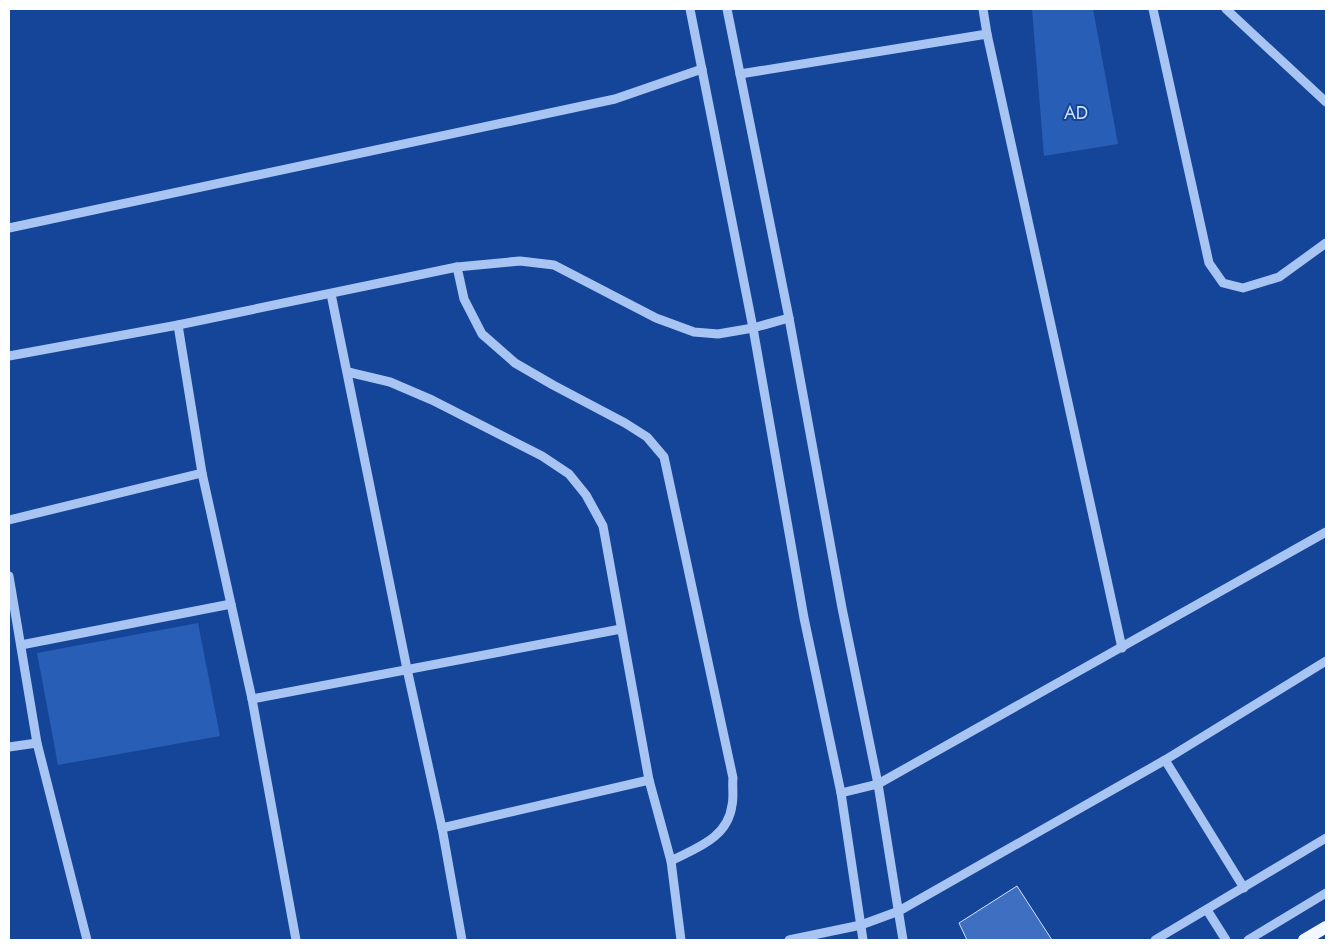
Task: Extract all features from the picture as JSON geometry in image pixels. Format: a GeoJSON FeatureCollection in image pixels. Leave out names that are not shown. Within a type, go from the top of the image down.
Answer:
{"type":"FeatureCollection","features":[{"type":"Feature","properties":{"kind":"main road"},"geometry":{"type":"LineString","coordinates":[[1304,940],[1326,927]]}},
{"type":"Feature","properties":{"kind":"street"},"geometry":{"type":"LineString","coordinates":[[690,9],[753,328],[804,618],[840,794],[863,940]]}},
{"type":"Feature","properties":{"kind":"street"},"geometry":{"type":"LineString","coordinates":[[727,9],[789,318],[842,608],[878,784],[903,940]]}},
{"type":"Feature","properties":{"kind":"street"},"geometry":{"type":"LineString","coordinates":[[984,9],[987,34],[1122,648]]}},
{"type":"Feature","properties":{"kind":"street"},"geometry":{"type":"LineString","coordinates":[[1152,9],[1209,263],[1223,282],[1242,288],[1278,277],[1326,244]]}},
{"type":"Feature","properties":{"kind":"street"},"geometry":{"type":"LineString","coordinates":[[1226,9],[1326,102]]}},
{"type":"Feature","properties":{"kind":"street"},"geometry":{"type":"LineString","coordinates":[[740,74],[987,34]]}},
{"type":"Feature","properties":{"kind":"street"},"geometry":{"type":"LineString","coordinates":[[9,228],[615,99],[702,69]]}},
{"type":"Feature","properties":{"kind":"street"},"geometry":{"type":"LineString","coordinates":[[9,356],[178,325],[457,266],[520,261],[554,265],[656,318],[694,332],[718,334],[753,328],[789,318]]}},
{"type":"Feature","properties":{"kind":"street"},"geometry":{"type":"LineString","coordinates":[[457,266],[464,299],[482,334],[515,362],[554,386],[647,436],[664,457],[732,778],[732,806],[726,825],[713,839],[671,861]]}},
{"type":"Feature","properties":{"kind":"street"},"geometry":{"type":"LineString","coordinates":[[331,294],[407,669],[442,828],[462,940]]}},
{"type":"Feature","properties":{"kind":"street"},"geometry":{"type":"LineString","coordinates":[[178,325],[202,473],[252,699],[296,940]]}},
{"type":"Feature","properties":{"kind":"street"},"geometry":{"type":"LineString","coordinates":[[348,372],[390,382],[432,400],[542,456],[569,474],[586,495],[603,526],[649,780],[671,861],[681,940]]}},
{"type":"Feature","properties":{"kind":"street"},"geometry":{"type":"LineString","coordinates":[[9,520],[202,473]]}},
{"type":"Feature","properties":{"kind":"street"},"geometry":{"type":"LineString","coordinates":[[840,794],[878,784],[1326,532]]}},
{"type":"Feature","properties":{"kind":"street"},"geometry":{"type":"LineString","coordinates":[[9,576],[38,743],[87,940]]}},
{"type":"Feature","properties":{"kind":"street"},"geometry":{"type":"LineString","coordinates":[[21,645],[231,604]]}},
{"type":"Feature","properties":{"kind":"street"},"geometry":{"type":"LineString","coordinates":[[252,699],[621,629]]}},
{"type":"Feature","properties":{"kind":"street"},"geometry":{"type":"LineString","coordinates":[[789,940],[861,926],[899,911],[1165,760],[1326,660]]}},
{"type":"Feature","properties":{"kind":"street"},"geometry":{"type":"LineString","coordinates":[[9,747],[38,743]]}},
{"type":"Feature","properties":{"kind":"street"},"geometry":{"type":"LineString","coordinates":[[1165,760],[1244,888]]}},
{"type":"Feature","properties":{"kind":"street"},"geometry":{"type":"LineString","coordinates":[[442,828],[649,780]]}},
{"type":"Feature","properties":{"kind":"street"},"geometry":{"type":"LineString","coordinates":[[1155,940],[1326,838]]}},
{"type":"Feature","properties":{"kind":"street"},"geometry":{"type":"LineString","coordinates":[[1248,940],[1326,893]]}},
{"type":"Feature","properties":{"kind":"street"},"geometry":{"type":"LineString","coordinates":[[1207,910],[1226,940]]}},
{"type":"Feature","properties":{"kind":"green space","name":"AD"},"geometry":{"type":"Polygon","coordinates":[[[1032,9],[1093,9],[1118,144],[1044,156],[1032,9]]]}},
{"type":"Feature","properties":{"kind":"green space"},"geometry":{"type":"Polygon","coordinates":[[[198,623],[220,736],[58,765],[37,653],[198,623]]]}},
{"type":"Feature","properties":{"kind":"building"},"geometry":{"type":"Polygon","coordinates":[[[1017,886],[1052,940],[967,940],[959,923],[1017,886]]]}}]}
